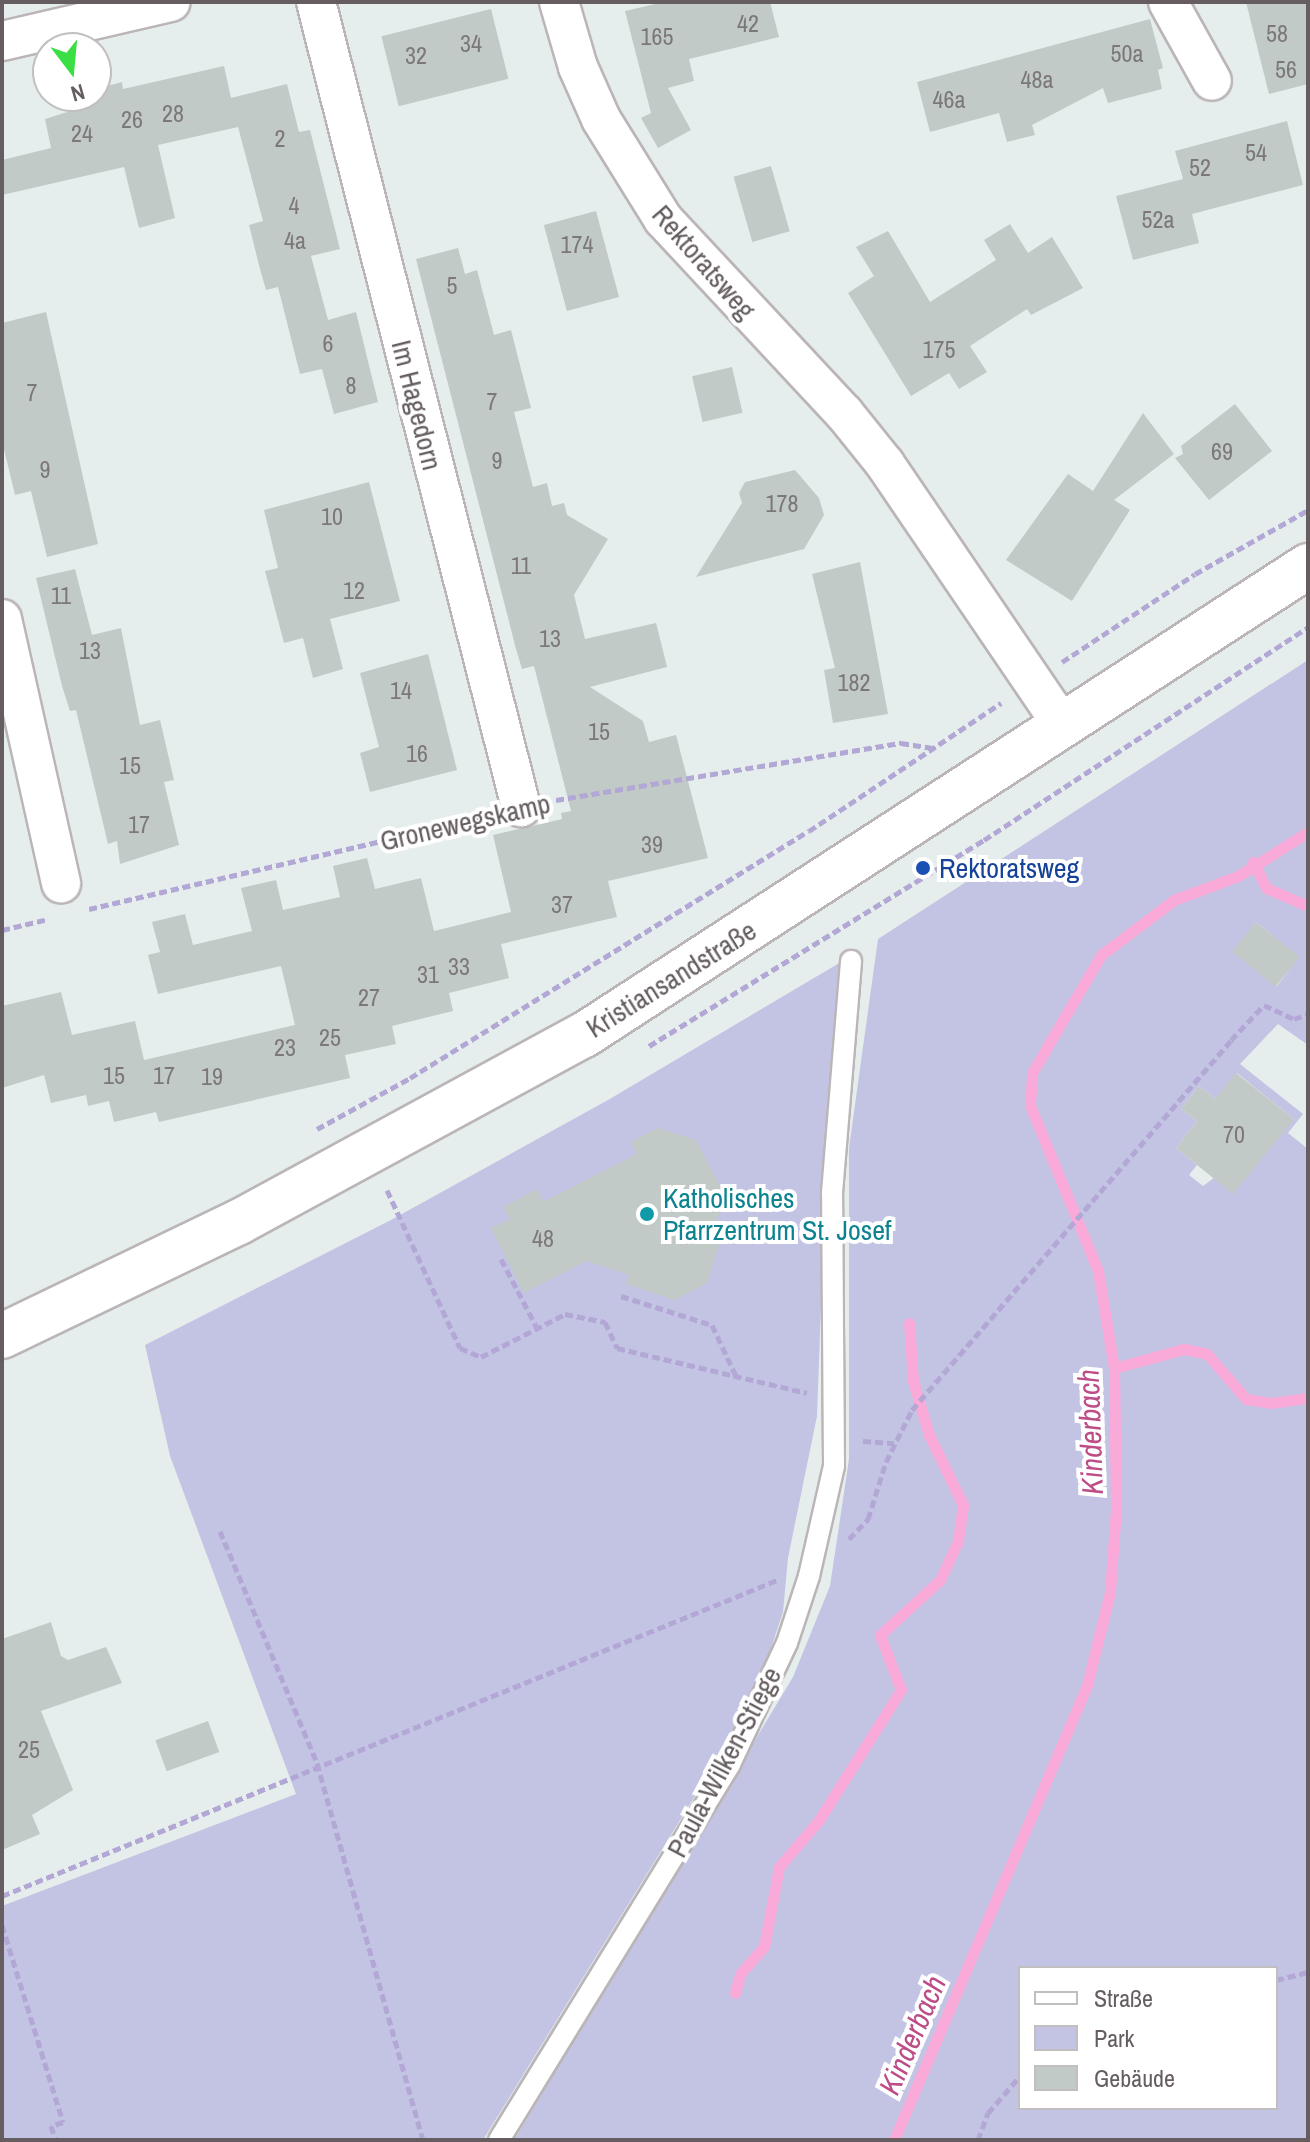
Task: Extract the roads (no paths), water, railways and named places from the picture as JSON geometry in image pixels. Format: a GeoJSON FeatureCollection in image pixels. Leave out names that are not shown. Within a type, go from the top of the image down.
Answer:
{"type":"FeatureCollection","features":[{"type":"Feature","properties":{"kind":"street"},"geometry":{"type":"LineString","coordinates":[[2,41],[171,2]]}},
{"type":"Feature","properties":{"kind":"street","name":"Im Hagedorn"},"geometry":{"type":"LineString","coordinates":[[316,2],[521,807]]}},
{"type":"Feature","properties":{"kind":"street","name":"Rektoratsweg"},"geometry":{"type":"LineString","coordinates":[[559,2],[578,67],[601,119],[663,219],[844,413],[1064,727]]}},
{"type":"Feature","properties":{"kind":"street"},"geometry":{"type":"LineString","coordinates":[[1168,2],[1212,81]]}},
{"type":"Feature","properties":{"kind":"street","name":"Kristiansandstraße"},"geometry":{"type":"LineString","coordinates":[[2,1336],[252,1216],[584,1035],[1064,727],[1308,566]]}},
{"type":"Feature","properties":{"kind":"street"},"geometry":{"type":"LineString","coordinates":[[2,619],[64,905]]}},
{"type":"Feature","properties":{"kind":"lane","name":"Paula-Wilken-Stiege"},"geometry":{"type":"LineString","coordinates":[[499,2140],[730,1764],[787,1643],[812,1568],[834,1466],[836,1394],[832,1193],[851,961]]}},
{"type":"Feature","properties":{"kind":"waterway","name":"Kinderbach"},"geometry":{"type":"LineString","coordinates":[[894,2140],[1087,1685],[1110,1592],[1116,1508],[1114,1368],[1098,1271],[1030,1105],[1032,1073],[1101,955],[1174,900],[1238,876],[1308,832]]}},
{"type":"Feature","properties":{"kind":"waterway"},"geometry":{"type":"LineString","coordinates":[[1253,862],[1266,888],[1308,906]]}},
{"type":"Feature","properties":{"kind":"waterway"},"geometry":{"type":"LineString","coordinates":[[735,1993],[740,1974],[764,1946],[779,1867],[819,1820],[901,1690],[880,1635],[940,1580],[958,1541],[963,1505],[929,1435],[913,1381],[909,1323]]}},
{"type":"Feature","properties":{"kind":"waterway"},"geometry":{"type":"LineString","coordinates":[[1114,1368],[1184,1349],[1207,1354],[1246,1399],[1271,1403],[1308,1398]]}},
{"type":"Feature","properties":{"kind":"place","name":"Rektoratsweg"},"geometry":{"type":"Point","coordinates":[923,868]}},
{"type":"Feature","properties":{"kind":"place","name":"Katholisches Pfarrzentrum St. Josef"},"geometry":{"type":"Point","coordinates":[647,1214]}}]}
